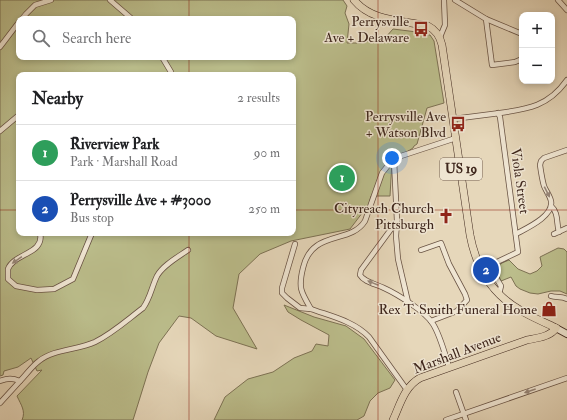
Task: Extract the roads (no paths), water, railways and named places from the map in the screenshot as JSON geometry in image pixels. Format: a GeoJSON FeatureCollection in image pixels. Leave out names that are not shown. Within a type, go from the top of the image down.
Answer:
{"type":"FeatureCollection","features":[{"type":"Feature","properties":{"kind":"main road"},"geometry":{"type":"LineString","coordinates":[[354,0],[364,10],[373,15],[428,26],[436,31],[440,37]]}},
{"type":"Feature","properties":{"kind":"main road","name":"US 19"},"geometry":{"type":"LineString","coordinates":[[440,37],[473,248],[477,260],[483,273],[499,294],[515,307],[556,328]]}},
{"type":"Feature","properties":{"kind":"main road"},"geometry":{"type":"LineString","coordinates":[[540,334],[543,328],[541,321]]}},
{"type":"Feature","properties":{"kind":"main road"},"geometry":{"type":"LineString","coordinates":[[556,328],[567,334]]}},
{"type":"Feature","properties":{"kind":"main road","name":"Marshall Avenue"},"geometry":{"type":"LineString","coordinates":[[393,420],[407,390],[420,378],[527,340],[556,328]]}},
{"type":"Feature","properties":{"kind":"main road","name":"Marshall Avenue"},"geometry":{"type":"LineString","coordinates":[[527,340],[551,334],[556,328]]}},
{"type":"Feature","properties":{"kind":"street"},"geometry":{"type":"LineString","coordinates":[[24,16],[35,5],[51,0]]}},
{"type":"Feature","properties":{"kind":"street"},"geometry":{"type":"LineString","coordinates":[[110,0],[129,16]]}},
{"type":"Feature","properties":{"kind":"street"},"geometry":{"type":"LineString","coordinates":[[440,37],[445,25],[444,0]]}},
{"type":"Feature","properties":{"kind":"street"},"geometry":{"type":"LineString","coordinates":[[455,0],[486,19],[519,33]]}},
{"type":"Feature","properties":{"kind":"street"},"geometry":{"type":"LineString","coordinates":[[558,0],[567,10]]}},
{"type":"Feature","properties":{"kind":"street"},"geometry":{"type":"LineString","coordinates":[[486,19],[492,65],[519,60]]}},
{"type":"Feature","properties":{"kind":"street"},"geometry":{"type":"LineString","coordinates":[[0,47],[16,26]]}},
{"type":"Feature","properties":{"kind":"street"},"geometry":{"type":"LineString","coordinates":[[164,60],[171,72]]}},
{"type":"Feature","properties":{"kind":"street"},"geometry":{"type":"LineString","coordinates":[[453,119],[526,109],[538,105],[557,93],[567,80]]}},
{"type":"Feature","properties":{"kind":"street","name":"Viola Street"},"geometry":{"type":"LineString","coordinates":[[498,113],[500,117],[518,252],[491,266],[492,271],[501,286],[499,294]]}},
{"type":"Feature","properties":{"kind":"street"},"geometry":{"type":"LineString","coordinates":[[0,131],[16,118]]}},
{"type":"Feature","properties":{"kind":"street"},"geometry":{"type":"LineString","coordinates":[[311,309],[301,291],[300,281],[303,266],[308,254],[321,242],[351,232],[362,225],[365,221],[382,173],[394,160],[456,138]]}},
{"type":"Feature","properties":{"kind":"street"},"geometry":{"type":"LineString","coordinates":[[516,234],[539,221],[551,206],[551,200],[544,187],[542,178],[540,165],[542,160],[567,150]]}},
{"type":"Feature","properties":{"kind":"street"},"geometry":{"type":"LineString","coordinates":[[394,160],[398,221],[396,236],[398,259],[408,302]]}},
{"type":"Feature","properties":{"kind":"street"},"geometry":{"type":"LineString","coordinates":[[551,206],[556,213],[558,227],[557,233],[567,228]]}},
{"type":"Feature","properties":{"kind":"street"},"geometry":{"type":"LineString","coordinates":[[398,221],[361,270],[360,277],[384,288],[408,302],[430,321],[436,330],[449,367]]}},
{"type":"Feature","properties":{"kind":"street"},"geometry":{"type":"LineString","coordinates":[[40,236],[39,245],[30,252],[13,261],[8,270],[8,279],[16,286],[37,290],[54,289],[73,279],[91,236]]}},
{"type":"Feature","properties":{"kind":"street"},"geometry":{"type":"LineString","coordinates":[[421,250],[441,243],[449,264],[467,300],[457,311],[430,321]]}},
{"type":"Feature","properties":{"kind":"street"},"geometry":{"type":"LineString","coordinates":[[295,244],[284,280],[282,293],[300,308],[311,309],[350,324],[364,332],[370,337],[407,390]]}},
{"type":"Feature","properties":{"kind":"street"},"geometry":{"type":"LineString","coordinates":[[0,403],[38,361],[44,357],[85,346],[103,338],[143,308],[162,268],[188,250]]}},
{"type":"Feature","properties":{"kind":"street"},"geometry":{"type":"LineString","coordinates":[[551,296],[562,296],[567,299]]}},
{"type":"Feature","properties":{"kind":"street"},"geometry":{"type":"LineString","coordinates":[[0,381],[10,378],[20,381]]}},
{"type":"Feature","properties":{"kind":"street"},"geometry":{"type":"LineString","coordinates":[[446,420],[567,378]]}},
{"type":"Feature","properties":{"kind":"street"},"geometry":{"type":"LineString","coordinates":[[456,392],[466,420]]}},
{"type":"Feature","properties":{"kind":"place","name":"Perrysville Ave + Delaware"},"geometry":{"type":"Point","coordinates":[421,29]}},
{"type":"Feature","properties":{"kind":"place","name":"Perrysville Ave + Watson Blvd"},"geometry":{"type":"Point","coordinates":[458,124]}},
{"type":"Feature","properties":{"kind":"place","name":"Riverview Park"},"geometry":{"type":"Point","coordinates":[342,178]}},
{"type":"Feature","properties":{"kind":"place","name":"Cityreach Church Pittsburgh"},"geometry":{"type":"Point","coordinates":[446,216]}},
{"type":"Feature","properties":{"kind":"place","name":"Perrysville Ave + #3000"},"geometry":{"type":"Point","coordinates":[486,270]}},
{"type":"Feature","properties":{"kind":"place","name":"Rex T. Smith Funeral Home"},"geometry":{"type":"Point","coordinates":[549,309]}}]}
